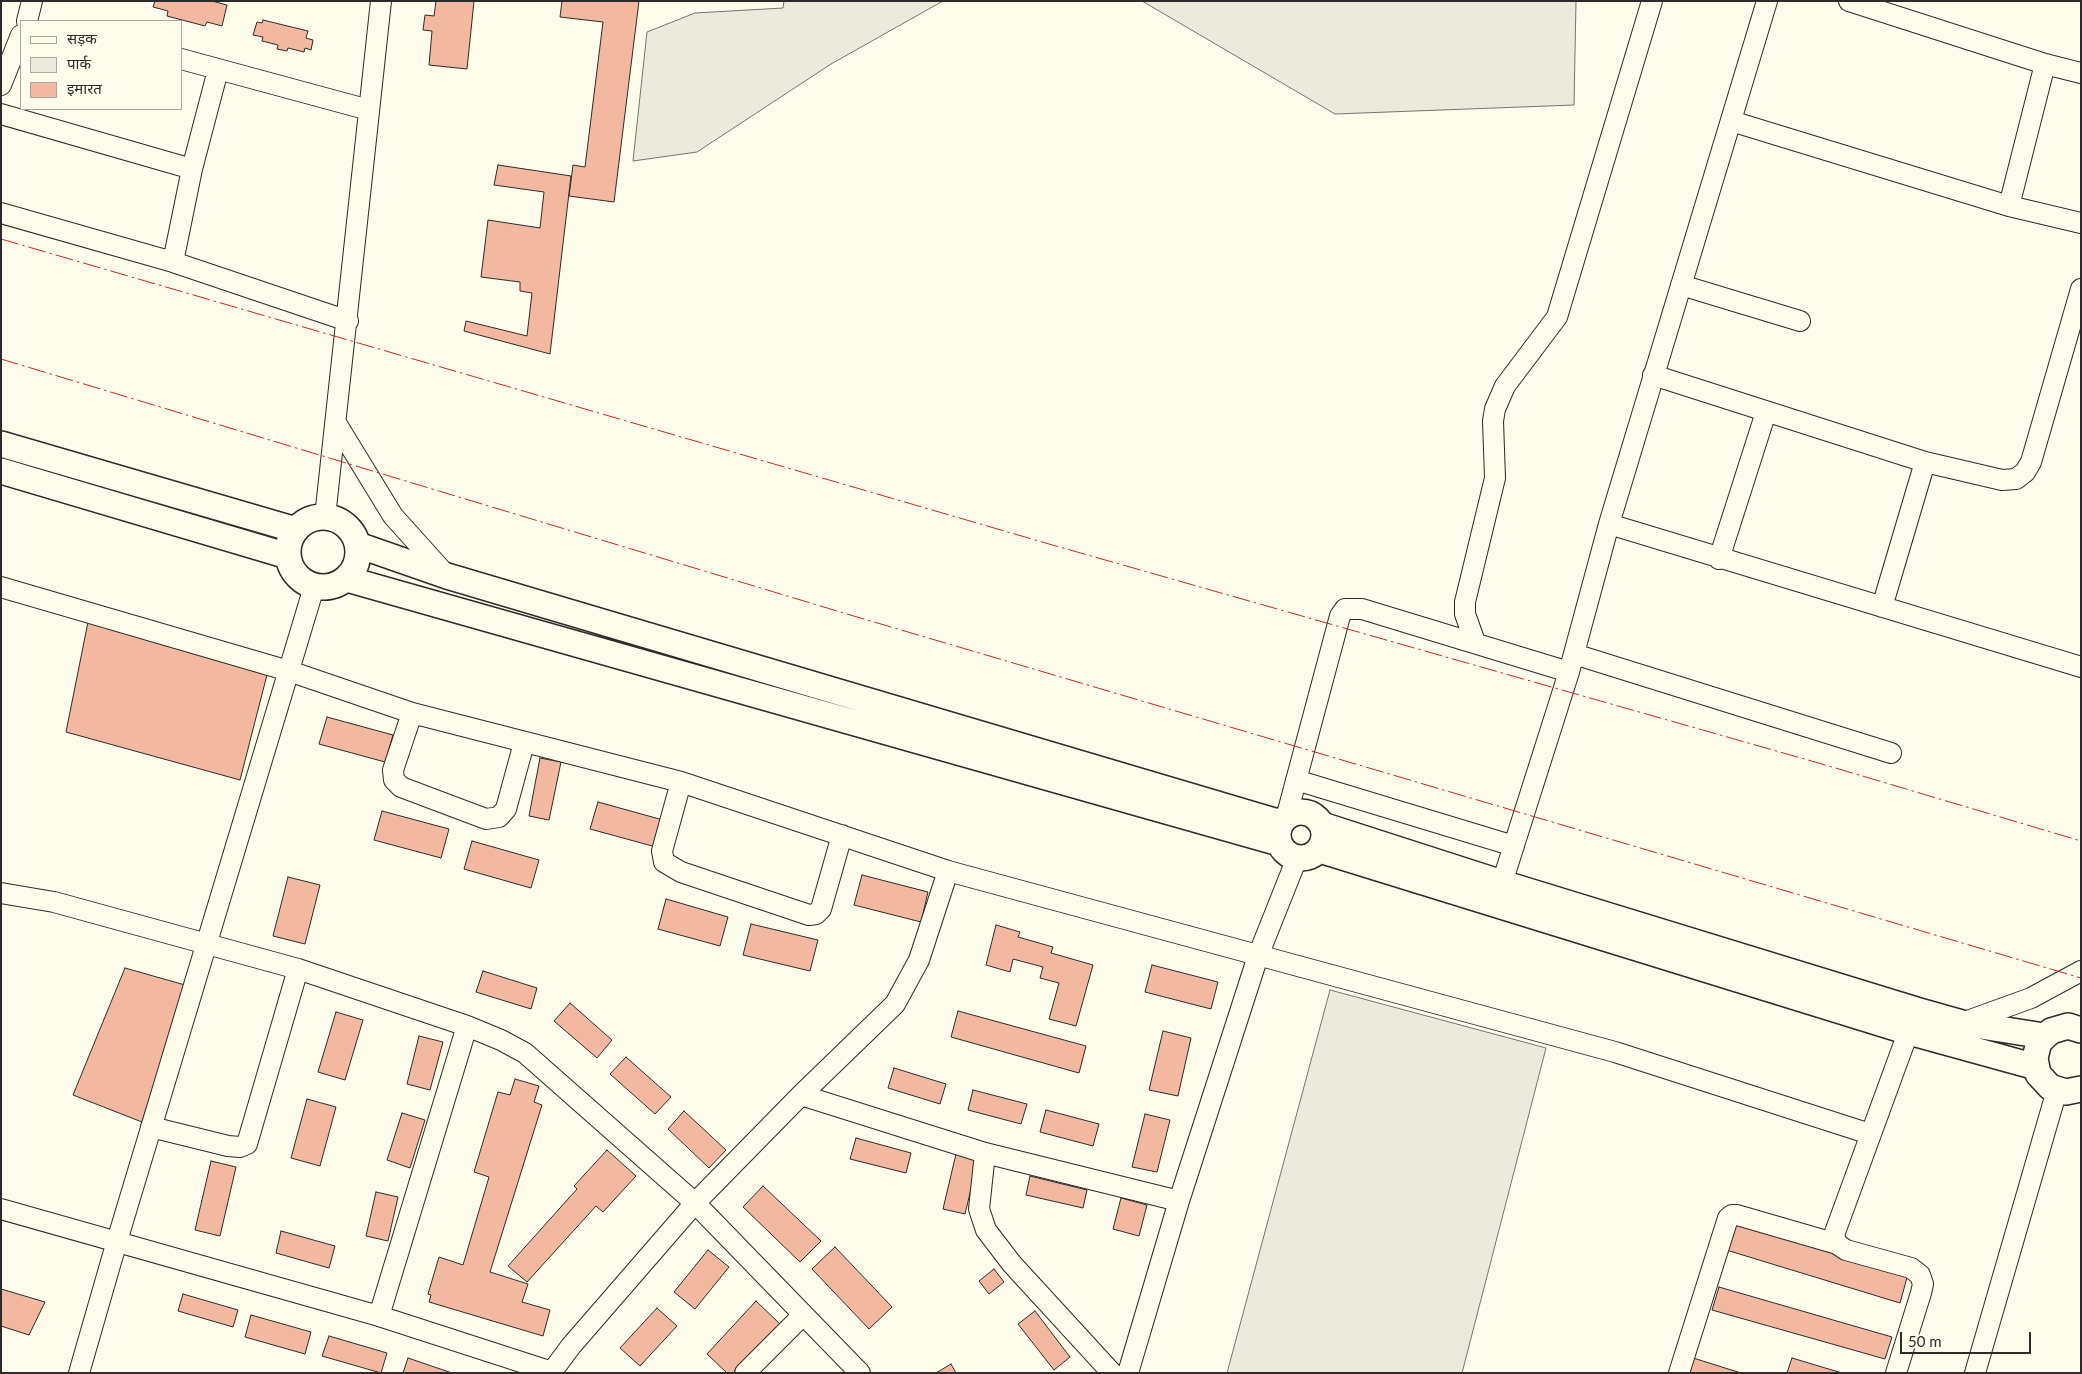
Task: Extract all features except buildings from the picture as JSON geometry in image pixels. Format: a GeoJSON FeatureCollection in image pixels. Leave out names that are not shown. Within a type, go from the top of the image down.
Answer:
{"type":"FeatureCollection","features":[{"type":"Feature","properties":{"kind":"main road"},"geometry":{"type":"LineString","coordinates":[[1,444],[296,530]]}},
{"type":"Feature","properties":{"kind":"main road"},"geometry":{"type":"LineString","coordinates":[[1,472],[288,556]]}},
{"type":"Feature","properties":{"kind":"main road"},"geometry":{"type":"LineString","coordinates":[[326,517],[346,526],[354,534],[358,545],[357,563],[347,579],[337,585],[314,587],[296,575],[288,556],[288,547],[296,530],[314,518],[326,517]]}},
{"type":"Feature","properties":{"kind":"main road"},"geometry":{"type":"LineString","coordinates":[[358,545],[447,576],[1286,835],[1309,857],[1320,850],[1325,838],[1322,825],[1318,819],[1306,812],[1299,812],[1286,835]]}},
{"type":"Feature","properties":{"kind":"main road"},"geometry":{"type":"LineString","coordinates":[[347,579],[1286,835]]}},
{"type":"Feature","properties":{"kind":"main road"},"geometry":{"type":"LineString","coordinates":[[1322,825],[1502,883],[1912,1021],[2036,1067]]}},
{"type":"Feature","properties":{"kind":"main road"},"geometry":{"type":"LineString","coordinates":[[1320,850],[1912,1021],[1962,1023],[2044,1036]]}},
{"type":"Feature","properties":{"kind":"main road"},"geometry":{"type":"LineString","coordinates":[[2069,1090],[2043,1081],[2036,1067],[2036,1050],[2044,1036],[2060,1027],[2079,1024]]}},
{"type":"Feature","properties":{"kind":"street"},"geometry":{"type":"LineString","coordinates":[[326,517],[381,1]]}},
{"type":"Feature","properties":{"kind":"street"},"geometry":{"type":"LineString","coordinates":[[1475,642],[1465,614],[1464,602],[1496,478],[1493,421],[1495,409],[1505,386],[1557,317],[1652,1]]}},
{"type":"Feature","properties":{"kind":"street"},"geometry":{"type":"LineString","coordinates":[[1502,883],[1571,663],[1609,524],[1767,1]]}},
{"type":"Feature","properties":{"kind":"street"},"geometry":{"type":"LineString","coordinates":[[1849,1],[2045,64],[2081,73]]}},
{"type":"Feature","properties":{"kind":"street"},"geometry":{"type":"LineString","coordinates":[[1,85],[20,38]]}},
{"type":"Feature","properties":{"kind":"street"},"geometry":{"type":"LineString","coordinates":[[182,60],[369,110]]}},
{"type":"Feature","properties":{"kind":"street"},"geometry":{"type":"LineString","coordinates":[[2008,206],[2045,64]]}},
{"type":"Feature","properties":{"kind":"street"},"geometry":{"type":"LineString","coordinates":[[173,262],[192,169],[218,70]]}},
{"type":"Feature","properties":{"kind":"street"},"geometry":{"type":"LineString","coordinates":[[1,114],[192,169]]}},
{"type":"Feature","properties":{"kind":"street"},"geometry":{"type":"LineString","coordinates":[[1731,121],[2008,206],[2081,223]]}},
{"type":"Feature","properties":{"kind":"street"},"geometry":{"type":"LineString","coordinates":[[1,214],[173,262],[348,320]]}},
{"type":"Feature","properties":{"kind":"street"},"geometry":{"type":"LineString","coordinates":[[1681,285],[1800,320]]}},
{"type":"Feature","properties":{"kind":"street"},"geometry":{"type":"LineString","coordinates":[[1654,375],[1925,462],[2002,480],[2016,479],[2025,472],[2034,453],[2081,289]]}},
{"type":"Feature","properties":{"kind":"street"},"geometry":{"type":"LineString","coordinates":[[1719,558],[1766,412]]}},
{"type":"Feature","properties":{"kind":"street"},"geometry":{"type":"LineString","coordinates":[[336,423],[393,516],[447,576]]}},
{"type":"Feature","properties":{"kind":"street"},"geometry":{"type":"LineString","coordinates":[[1882,607],[1925,462]]}},
{"type":"Feature","properties":{"kind":"street"},"geometry":{"type":"LineString","coordinates":[[1609,524],[2081,667]]}},
{"type":"Feature","properties":{"kind":"street"},"geometry":{"type":"LineString","coordinates":[[1,586],[289,671],[412,713],[680,782],[948,871],[1615,1052],[1870,1134]]}},
{"type":"Feature","properties":{"kind":"street"},"geometry":{"type":"LineString","coordinates":[[79,1373],[314,587]]}},
{"type":"Feature","properties":{"kind":"street"},"geometry":{"type":"LineString","coordinates":[[1128,1373],[1179,1200],[1258,956],[1286,835],[1296,780],[1340,616],[1346,609],[1362,608],[1475,642],[1571,663],[1890,753]]}},
{"type":"Feature","properties":{"kind":"street"},"geometry":{"type":"LineString","coordinates":[[412,713],[393,770],[394,780],[401,787],[486,819],[499,817],[506,809],[524,743]]}},
{"type":"Feature","properties":{"kind":"street"},"geometry":{"type":"LineString","coordinates":[[1296,780],[1514,846]]}},
{"type":"Feature","properties":{"kind":"street"},"geometry":{"type":"LineString","coordinates":[[680,782],[662,851],[664,862],[681,872],[809,915],[816,914],[821,909],[842,835]]}},
{"type":"Feature","properties":{"kind":"street"},"geometry":{"type":"LineString","coordinates":[[1,1209],[379,1316],[552,1372],[571,1346],[695,1203],[800,1095],[895,1004],[919,960],[948,871]]}},
{"type":"Feature","properties":{"kind":"street"},"geometry":{"type":"LineString","coordinates":[[1,892],[54,902],[298,969],[467,1026],[501,1040],[525,1053],[695,1203],[860,1373]]}},
{"type":"Feature","properties":{"kind":"street"},"geometry":{"type":"LineString","coordinates":[[151,1127],[228,1146],[240,1147],[247,1144],[298,969]]}},
{"type":"Feature","properties":{"kind":"street"},"geometry":{"type":"LineString","coordinates":[[1962,1023],[2031,998],[2081,971]]}},
{"type":"Feature","properties":{"kind":"street"},"geometry":{"type":"LineString","coordinates":[[1837,1244],[1834,1235],[1837,1223],[1912,1021]]}},
{"type":"Feature","properties":{"kind":"street"},"geometry":{"type":"LineString","coordinates":[[379,1316],[467,1026]]}},
{"type":"Feature","properties":{"kind":"street"},"geometry":{"type":"LineString","coordinates":[[1975,1373],[2069,1090]]}},
{"type":"Feature","properties":{"kind":"street"},"geometry":{"type":"LineString","coordinates":[[800,1095],[985,1153],[1179,1200]]}},
{"type":"Feature","properties":{"kind":"street"},"geometry":{"type":"LineString","coordinates":[[985,1153],[979,1209],[986,1230],[1012,1264],[1112,1373]]}},
{"type":"Feature","properties":{"kind":"street"},"geometry":{"type":"LineString","coordinates":[[1679,1373],[1728,1218],[1732,1215],[1837,1244],[1846,1250],[1911,1268],[1920,1275],[1923,1284],[1921,1293],[1896,1373]]}},
{"type":"Feature","properties":{"kind":"street"},"geometry":{"type":"LineString","coordinates":[[745,1373],[803,1315]]}},
{"type":"Feature","properties":{"kind":"green space"},"geometry":{"type":"Polygon","coordinates":[[[784,1],[943,1],[831,64],[697,152],[633,161],[647,32],[695,13],[783,8],[784,1]]]}},
{"type":"Feature","properties":{"kind":"green space"},"geometry":{"type":"Polygon","coordinates":[[[1142,1],[1576,1],[1574,105],[1335,114],[1142,1]]]}},
{"type":"Feature","properties":{"kind":"green space"},"geometry":{"type":"Polygon","coordinates":[[[1330,990],[1546,1048],[1462,1373],[1227,1373],[1330,990]]]}},
{"type":"Feature","properties":{"kind":"power"},"geometry":{"type":"LineString","coordinates":[[1,239],[1049,544],[1822,764],[2081,841]]}},
{"type":"Feature","properties":{"kind":"power"},"geometry":{"type":"LineString","coordinates":[[1,359],[847,614],[2081,978]]}}]}
